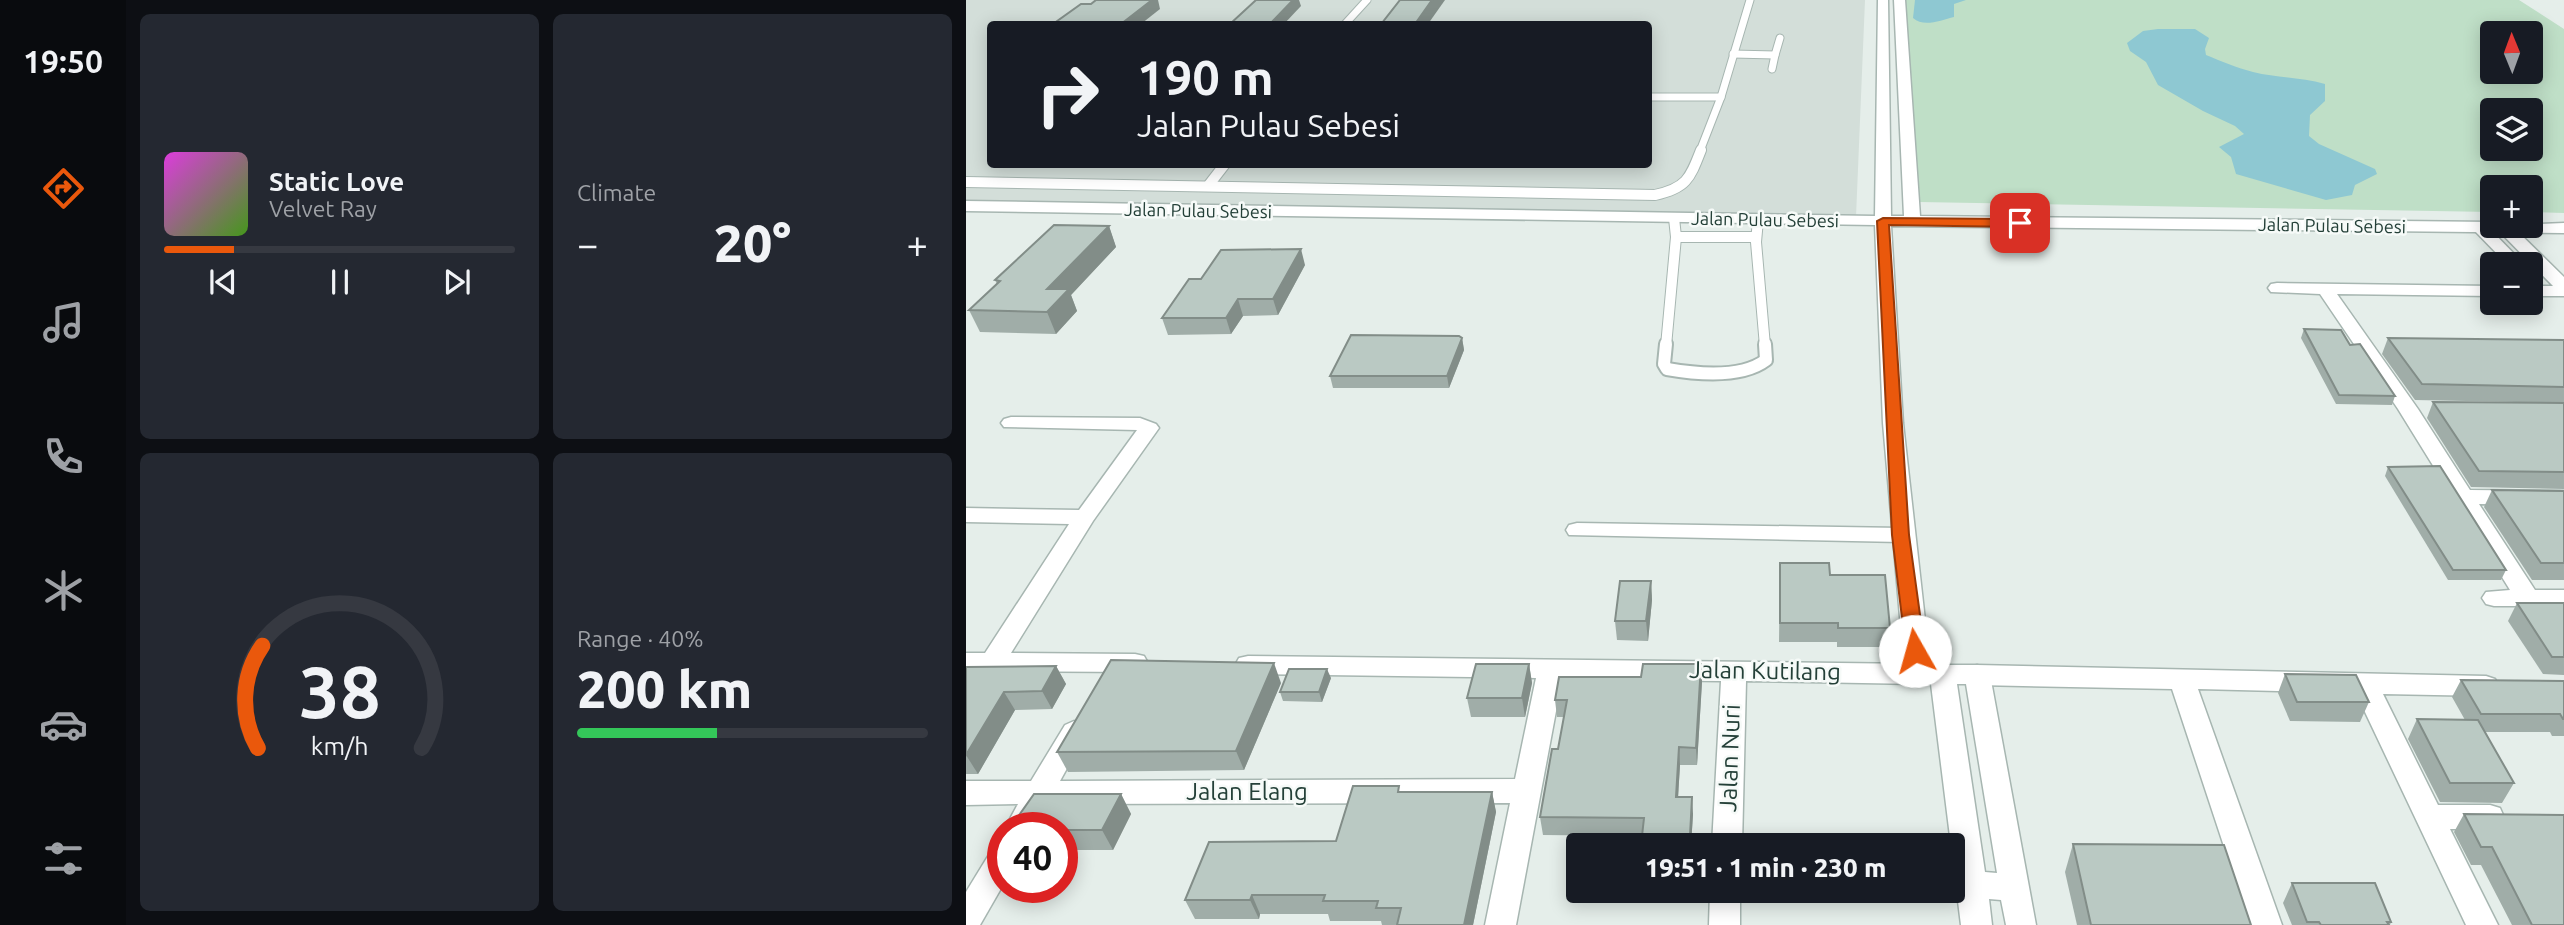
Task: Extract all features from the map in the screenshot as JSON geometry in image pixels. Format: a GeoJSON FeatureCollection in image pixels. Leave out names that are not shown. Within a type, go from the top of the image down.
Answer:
{"type":"FeatureCollection","features":[{"type":"Feature","properties":{"kind":"street"},"geometry":{"type":"LineString","coordinates":[[1883,0],[1883,221],[1901,535],[1972,885],[1977,925]]}},
{"type":"Feature","properties":{"kind":"street"},"geometry":{"type":"LineString","coordinates":[[1900,0],[1912,222]]}},
{"type":"Feature","properties":{"kind":"street","name":"Jalan Pulau Sebesi"},"geometry":{"type":"LineString","coordinates":[[966,206],[1912,222],[2480,228]]}},
{"type":"Feature","properties":{"kind":"street","name":"Jalan Pulau Sebesi"},"geometry":{"type":"LineString","coordinates":[[2543,228],[2564,228]]}},
{"type":"Feature","properties":{"kind":"street"},"geometry":{"type":"LineString","coordinates":[[2490,238],[2504,252]]}},
{"type":"Feature","properties":{"kind":"street"},"geometry":{"type":"LineString","coordinates":[[2515,238],[2564,289]]}},
{"type":"Feature","properties":{"kind":"street"},"geometry":{"type":"LineString","coordinates":[[2277,288],[2480,291]]}},
{"type":"Feature","properties":{"kind":"street"},"geometry":{"type":"LineString","coordinates":[[2325,289],[2407,409],[2527,597]]}},
{"type":"Feature","properties":{"kind":"street"},"geometry":{"type":"LineString","coordinates":[[2543,291],[2564,289]]}},
{"type":"Feature","properties":{"kind":"street"},"geometry":{"type":"LineString","coordinates":[[2364,345],[2391,345]]}},
{"type":"Feature","properties":{"kind":"street"},"geometry":{"type":"LineString","coordinates":[[2407,409],[2434,410]]}},
{"type":"Feature","properties":{"kind":"street"},"geometry":{"type":"LineString","coordinates":[[992,662],[1085,517],[1149,428],[1140,424],[1012,423]]}},
{"type":"Feature","properties":{"kind":"street"},"geometry":{"type":"LineString","coordinates":[[2464,497],[2564,498]]}},
{"type":"Feature","properties":{"kind":"street"},"geometry":{"type":"LineString","coordinates":[[966,515],[1085,517]]}},
{"type":"Feature","properties":{"kind":"street"},"geometry":{"type":"LineString","coordinates":[[1577,530],[1901,535]]}},
{"type":"Feature","properties":{"kind":"street"},"geometry":{"type":"LineString","coordinates":[[2494,598],[2564,598]]}},
{"type":"Feature","properties":{"kind":"street"},"geometry":{"type":"LineString","coordinates":[[966,662],[992,662],[1106,675],[1153,663]]}},
{"type":"Feature","properties":{"kind":"street","name":"Jalan Kutilang"},"geometry":{"type":"LineString","coordinates":[[1222,664],[1734,670],[2511,686]]}},
{"type":"Feature","properties":{"kind":"street"},"geometry":{"type":"LineString","coordinates":[[1500,925],[1551,669]]}},
{"type":"Feature","properties":{"kind":"street","name":"Jalan Nuri"},"geometry":{"type":"LineString","coordinates":[[1727,833],[1734,670]]}},
{"type":"Feature","properties":{"kind":"street"},"geometry":{"type":"LineString","coordinates":[[1977,675],[2021,925]]}},
{"type":"Feature","properties":{"kind":"street"},"geometry":{"type":"LineString","coordinates":[[2182,681],[2266,925]]}},
{"type":"Feature","properties":{"kind":"street"},"geometry":{"type":"LineString","coordinates":[[2365,684],[2482,925]]}},
{"type":"Feature","properties":{"kind":"street"},"geometry":{"type":"LineString","coordinates":[[1028,812],[1086,710]]}},
{"type":"Feature","properties":{"kind":"street","name":"Jalan Elang"},"geometry":{"type":"LineString","coordinates":[[966,793],[1527,791]]}},
{"type":"Feature","properties":{"kind":"street"},"geometry":{"type":"LineString","coordinates":[[2429,817],[2524,818]]}},
{"type":"Feature","properties":{"kind":"street"},"geometry":{"type":"LineString","coordinates":[[966,920],[987,884]]}},
{"type":"Feature","properties":{"kind":"street"},"geometry":{"type":"LineString","coordinates":[[1972,885],[2014,887]]}},
{"type":"Feature","properties":{"kind":"street"},"geometry":{"type":"LineString","coordinates":[[1724,925],[1725,903]]}},
{"type":"Feature","properties":{"kind":"lane"},"geometry":{"type":"LineString","coordinates":[[1348,21],[1367,0]]}},
{"type":"Feature","properties":{"kind":"lane"},"geometry":{"type":"LineString","coordinates":[[966,182],[1641,194],[1671,192],[1683,187],[1690,178],[1721,97],[1750,0]]}},
{"type":"Feature","properties":{"kind":"lane"},"geometry":{"type":"LineString","coordinates":[[1772,69],[1780,38]]}},
{"type":"Feature","properties":{"kind":"lane"},"geometry":{"type":"LineString","coordinates":[[1733,54],[1775,55]]}},
{"type":"Feature","properties":{"kind":"lane"},"geometry":{"type":"LineString","coordinates":[[1652,97],[1721,97]]}},
{"type":"Feature","properties":{"kind":"lane"},"geometry":{"type":"LineString","coordinates":[[1208,186],[1222,168]]}},
{"type":"Feature","properties":{"kind":"lane"},"geometry":{"type":"LineString","coordinates":[[1674,218],[1676,237],[1664,364],[1667,369],[1695,372],[1751,369],[1763,365],[1766,360],[1756,237],[1758,219]]}},
{"type":"Feature","properties":{"kind":"lane"},"geometry":{"type":"LineString","coordinates":[[1676,237],[1756,237]]}},
{"type":"Feature","properties":{"kind":"shaded area"},"geometry":{"type":"Polygon","coordinates":[[[966,0],[1865,0],[1856,217],[966,203],[966,0]]]}},
{"type":"Feature","properties":{"kind":"green space"},"geometry":{"type":"Polygon","coordinates":[[[1904,0],[2519,0],[2564,29],[2564,213],[2543,212],[2543,175],[2480,175],[2480,212],[1919,202],[1904,0]]]}},
{"type":"Feature","properties":{"kind":"water"},"geometry":{"type":"Polygon","coordinates":[[[1915,0],[1966,0],[1954,4],[1954,17],[1927,23],[1913,18],[1915,0]]]}},
{"type":"Feature","properties":{"kind":"water"},"geometry":{"type":"Polygon","coordinates":[[[2195,29],[2209,38],[2206,55],[2253,72],[2325,84],[2325,101],[2310,115],[2309,136],[2319,144],[2375,169],[2377,174],[2355,185],[2352,195],[2326,200],[2236,174],[2231,157],[2219,147],[2244,134],[2235,126],[2158,85],[2146,62],[2130,51],[2127,43],[2143,31],[2195,29]]]}},
{"type":"Feature","properties":{"kind":"building"},"geometry":{"type":"Polygon","coordinates":[[[1096,0],[1152,0],[1125,21],[1057,21],[1081,4],[1091,4],[1096,0]]]}},
{"type":"Feature","properties":{"kind":"building"},"geometry":{"type":"Polygon","coordinates":[[[1256,0],[1293,0],[1273,21],[1233,21],[1256,0]]]}},
{"type":"Feature","properties":{"kind":"building"},"geometry":{"type":"Polygon","coordinates":[[[1400,0],[1432,0],[1417,21],[1384,21],[1400,0]]]}},
{"type":"Feature","properties":{"kind":"building"},"geometry":{"type":"Polygon","coordinates":[[[1054,225],[1109,226],[1047,289],[1069,289],[1047,312],[969,310],[1000,281],[995,280],[1054,225]]]}},
{"type":"Feature","properties":{"kind":"building"},"geometry":{"type":"Polygon","coordinates":[[[1301,249],[1273,299],[1238,299],[1226,318],[1162,318],[1189,279],[1201,279],[1221,250],[1301,249]]]}},
{"type":"Feature","properties":{"kind":"building"},"geometry":{"type":"Polygon","coordinates":[[[2304,329],[2341,330],[2350,345],[2360,344],[2395,396],[2339,395],[2304,329]]]}},
{"type":"Feature","properties":{"kind":"building"},"geometry":{"type":"Polygon","coordinates":[[[1351,335],[1462,338],[1447,376],[1330,376],[1351,335]]]}},
{"type":"Feature","properties":{"kind":"building"},"geometry":{"type":"Polygon","coordinates":[[[2388,338],[2564,340],[2564,387],[2422,384],[2388,338]]]}},
{"type":"Feature","properties":{"kind":"building"},"geometry":{"type":"Polygon","coordinates":[[[2433,402],[2564,403],[2564,472],[2479,471],[2433,402]]]}},
{"type":"Feature","properties":{"kind":"building"},"geometry":{"type":"Polygon","coordinates":[[[2440,466],[2506,570],[2453,570],[2388,467],[2440,466]]]}},
{"type":"Feature","properties":{"kind":"building"},"geometry":{"type":"Polygon","coordinates":[[[2492,490],[2564,491],[2564,563],[2541,563],[2492,490]]]}},
{"type":"Feature","properties":{"kind":"building"},"geometry":{"type":"Polygon","coordinates":[[[1780,563],[1829,563],[1830,575],[1885,575],[1890,628],[1838,628],[1838,623],[1780,623],[1780,563]]]}},
{"type":"Feature","properties":{"kind":"building"},"geometry":{"type":"Polygon","coordinates":[[[1620,581],[1651,581],[1646,621],[1615,621],[1620,581]]]}},
{"type":"Feature","properties":{"kind":"building"},"geometry":{"type":"Polygon","coordinates":[[[2517,603],[2564,603],[2564,657],[2552,657],[2517,603]]]}},
{"type":"Feature","properties":{"kind":"building"},"geometry":{"type":"Polygon","coordinates":[[[1111,660],[1274,663],[1236,751],[1057,752],[1111,660]]]}},
{"type":"Feature","properties":{"kind":"building"},"geometry":{"type":"Polygon","coordinates":[[[1476,664],[1529,664],[1522,698],[1467,698],[1476,664]]]}},
{"type":"Feature","properties":{"kind":"building"},"geometry":{"type":"Polygon","coordinates":[[[1643,664],[1701,664],[1696,748],[1679,747],[1676,797],[1692,797],[1690,833],[1642,833],[1644,818],[1540,817],[1552,749],[1558,749],[1567,700],[1555,700],[1559,677],[1641,677],[1643,664]]]}},
{"type":"Feature","properties":{"kind":"building"},"geometry":{"type":"Polygon","coordinates":[[[1056,666],[1042,691],[1004,692],[966,755],[966,667],[1056,666]]]}},
{"type":"Feature","properties":{"kind":"building"},"geometry":{"type":"Polygon","coordinates":[[[1289,669],[1327,669],[1319,692],[1280,692],[1289,669]]]}},
{"type":"Feature","properties":{"kind":"building"},"geometry":{"type":"Polygon","coordinates":[[[2285,674],[2356,675],[2369,702],[2297,702],[2285,674]]]}},
{"type":"Feature","properties":{"kind":"building"},"geometry":{"type":"Polygon","coordinates":[[[2461,680],[2564,681],[2564,719],[2560,714],[2481,714],[2461,680]]]}},
{"type":"Feature","properties":{"kind":"building"},"geometry":{"type":"Polygon","coordinates":[[[2417,719],[2478,720],[2514,783],[2450,783],[2417,719]]]}},
{"type":"Feature","properties":{"kind":"building"},"geometry":{"type":"Polygon","coordinates":[[[1353,786],[1399,786],[1398,792],[1492,792],[1464,925],[1397,925],[1401,908],[1376,908],[1378,901],[1323,901],[1325,895],[1252,895],[1250,900],[1185,900],[1209,842],[1336,841],[1353,786]]]}},
{"type":"Feature","properties":{"kind":"building"},"geometry":{"type":"Polygon","coordinates":[[[1034,794],[1121,794],[1102,830],[1078,830],[1078,812],[1021,812],[1034,794]]]}},
{"type":"Feature","properties":{"kind":"building"},"geometry":{"type":"Polygon","coordinates":[[[2464,814],[2564,815],[2564,925],[2532,925],[2492,847],[2481,847],[2464,814]]]}},
{"type":"Feature","properties":{"kind":"building"},"geometry":{"type":"Polygon","coordinates":[[[2073,844],[2224,845],[2251,925],[2091,925],[2073,844]]]}},
{"type":"Feature","properties":{"kind":"building"},"geometry":{"type":"Polygon","coordinates":[[[2292,883],[2375,883],[2391,922],[2387,922],[2389,925],[2321,925],[2319,922],[2307,922],[2292,883]]]}},
{"type":"Feature","properties":{"kind":"route"},"geometry":{"type":"LineString","coordinates":[[1915,651],[1901,535],[1883,221],[2020,223]]}}]}
